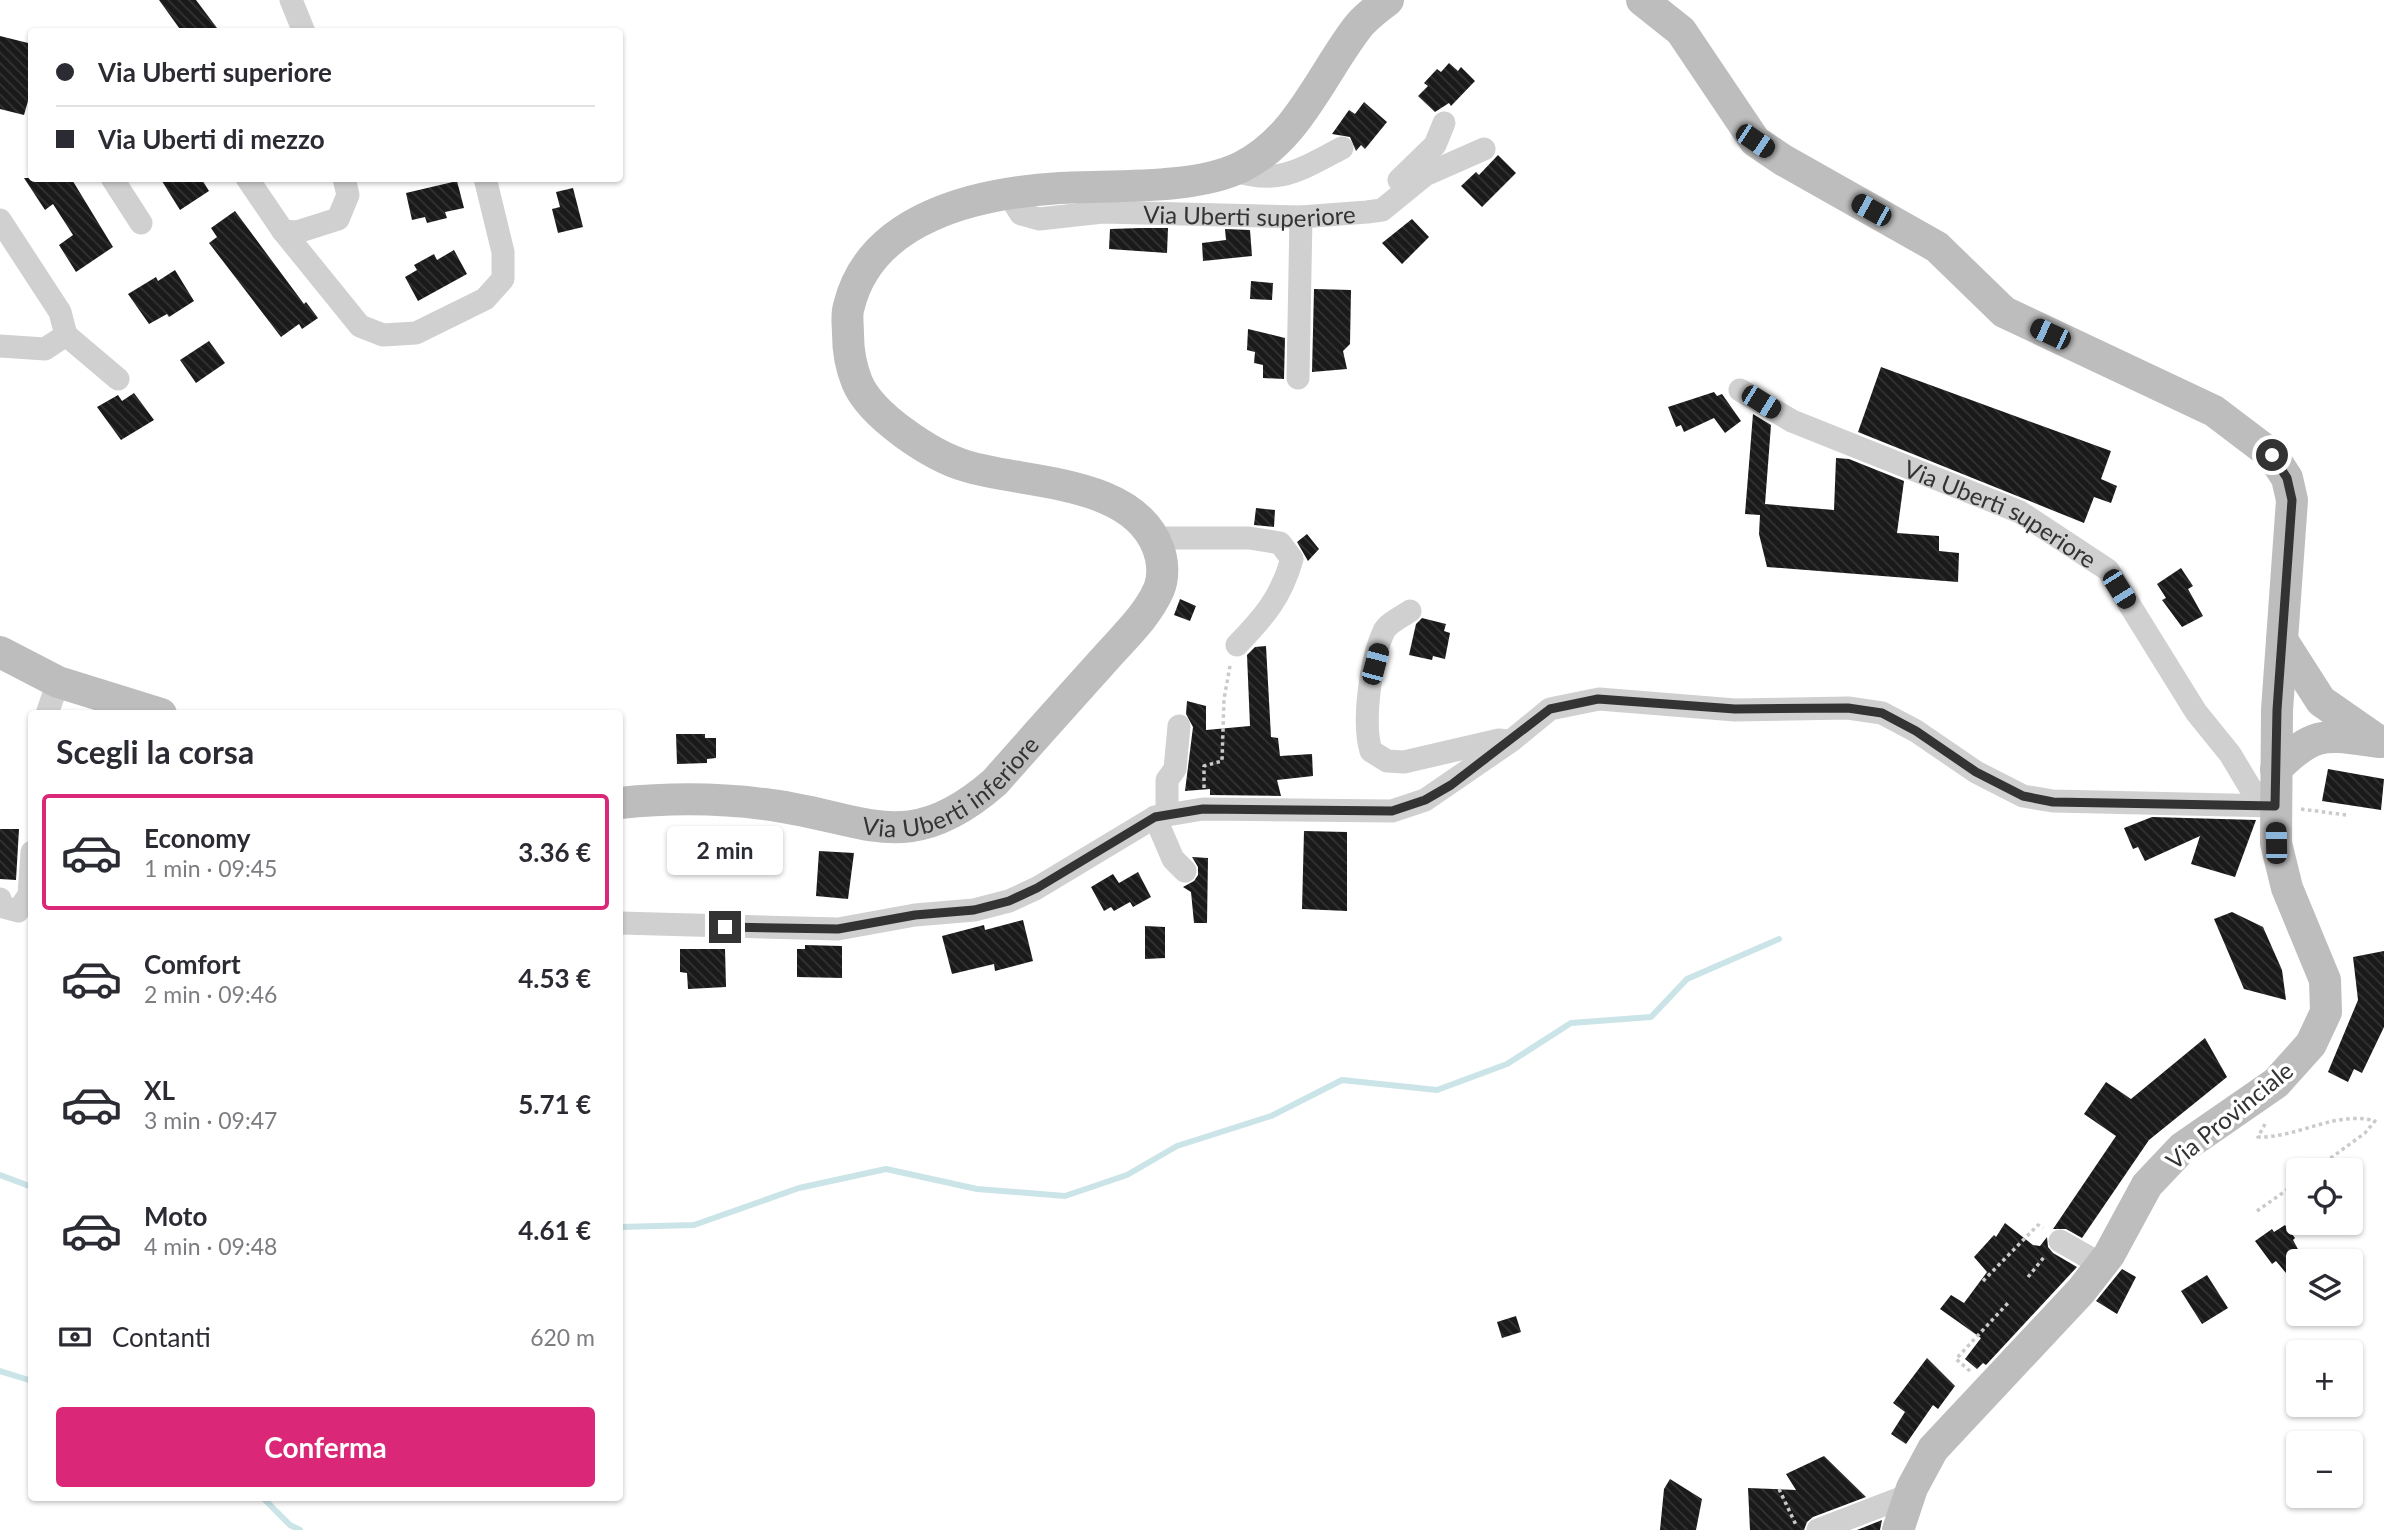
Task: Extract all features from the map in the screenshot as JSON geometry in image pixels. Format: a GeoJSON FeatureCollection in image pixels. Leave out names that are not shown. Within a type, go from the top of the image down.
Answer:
{"type":"FeatureCollection","features":[{"type":"Feature","properties":{"kind":"main road","name":"Via Uberti superiore"},"geometry":{"type":"LineString","coordinates":[[1154,538],[1141,519],[1112,502],[1020,475],[966,466],[918,443],[880,411],[858,384],[848,349],[848,308],[864,265],[885,244],[916,221],[1009,195],[1057,188],[1162,184],[1233,170],[1281,139],[1359,25],[1388,0]]}},
{"type":"Feature","properties":{"kind":"main road"},"geometry":{"type":"LineString","coordinates":[[1642,0],[1681,30],[1755,141],[1783,160],[1937,247],[2004,312],[2214,411],[2272,455],[2287,478],[2292,500],[2277,710]]}},
{"type":"Feature","properties":{"kind":"main road","name":"Via Uberti inferiore"},"geometry":{"type":"LineString","coordinates":[[623,803],[671,798],[763,803],[823,813],[865,827],[909,828],[937,820],[969,804],[995,782],[1140,619],[1161,581],[1160,554],[1154,538]]}},
{"type":"Feature","properties":{"kind":"main road"},"geometry":{"type":"LineString","coordinates":[[2282,640],[2321,701],[2382,743]]}},
{"type":"Feature","properties":{"kind":"main road"},"geometry":{"type":"LineString","coordinates":[[0,652],[58,682],[148,710]]}},
{"type":"Feature","properties":{"kind":"main road"},"geometry":{"type":"LineString","coordinates":[[2277,710],[2321,701]]}},
{"type":"Feature","properties":{"kind":"main road"},"geometry":{"type":"LineString","coordinates":[[2277,710],[2314,729],[2382,743]]}},
{"type":"Feature","properties":{"kind":"main road","name":"Via Provinciale"},"geometry":{"type":"LineString","coordinates":[[1898,1530],[1909,1495],[1933,1449],[2102,1265],[2147,1185],[2182,1147],[2276,1083],[2311,1044],[2326,1012],[2325,980],[2287,888],[2276,843],[2277,710]]}},
{"type":"Feature","properties":{"kind":"main road"},"geometry":{"type":"LineString","coordinates":[[2276,768],[2311,739],[2337,737],[2382,743]]}},
{"type":"Feature","properties":{"kind":"street"},"geometry":{"type":"LineString","coordinates":[[291,0],[302,28]]}},
{"type":"Feature","properties":{"kind":"street"},"geometry":{"type":"LineString","coordinates":[[1367,212],[1435,145],[1444,123]]}},
{"type":"Feature","properties":{"kind":"street"},"geometry":{"type":"LineString","coordinates":[[1233,170],[1262,178],[1291,174],[1342,148]]}},
{"type":"Feature","properties":{"kind":"street","name":"Via Uberti superiore"},"geometry":{"type":"LineString","coordinates":[[1009,195],[1021,214],[1039,219],[1103,212],[1301,218],[1367,212],[1382,210],[1426,175],[1484,149]]}},
{"type":"Feature","properties":{"kind":"street"},"geometry":{"type":"LineString","coordinates":[[115,182],[141,223]]}},
{"type":"Feature","properties":{"kind":"street"},"geometry":{"type":"LineString","coordinates":[[250,182],[283,231],[360,326],[383,335],[416,333],[485,299],[503,278],[503,252],[486,182]]}},
{"type":"Feature","properties":{"kind":"street"},"geometry":{"type":"LineString","coordinates":[[283,231],[298,232],[338,219],[348,195],[345,182]]}},
{"type":"Feature","properties":{"kind":"street"},"geometry":{"type":"LineString","coordinates":[[1298,378],[1301,218]]}},
{"type":"Feature","properties":{"kind":"street"},"geometry":{"type":"LineString","coordinates":[[0,220],[61,312],[66,335],[118,379]]}},
{"type":"Feature","properties":{"kind":"street"},"geometry":{"type":"LineString","coordinates":[[0,346],[45,349],[66,335]]}},
{"type":"Feature","properties":{"kind":"street","name":"Via Uberti superiore"},"geometry":{"type":"LineString","coordinates":[[1740,390],[1791,421],[2020,512],[2108,570],[2196,712],[2230,754],[2251,789],[2275,806]]}},
{"type":"Feature","properties":{"kind":"street"},"geometry":{"type":"LineString","coordinates":[[1154,538],[1249,538],[1280,543],[1292,559],[1283,590],[1260,622],[1237,645]]}},
{"type":"Feature","properties":{"kind":"street"},"geometry":{"type":"LineString","coordinates":[[1410,611],[1385,628],[1367,724],[1371,751],[1387,761],[1404,762],[1499,740],[1511,741]]}},
{"type":"Feature","properties":{"kind":"street"},"geometry":{"type":"LineString","coordinates":[[48,710],[58,682]]}},
{"type":"Feature","properties":{"kind":"street"},"geometry":{"type":"LineString","coordinates":[[623,923],[838,929],[915,915],[974,910],[1009,901],[1037,888],[1161,816],[1203,809],[1392,811],[1425,800],[1511,741],[1550,709],[1598,699],[1735,709],[1848,708],[1882,713],[1916,731],[1976,772],[2023,796],[2053,802],[2275,806]]}},
{"type":"Feature","properties":{"kind":"street"},"geometry":{"type":"LineString","coordinates":[[1179,726],[1175,769],[1167,780],[1161,816],[1173,859],[1185,871]]}},
{"type":"Feature","properties":{"kind":"street"},"geometry":{"type":"LineString","coordinates":[[0,899],[3,907],[18,911],[28,896]]}},
{"type":"Feature","properties":{"kind":"street"},"geometry":{"type":"LineString","coordinates":[[2060,1241],[2102,1265]]}},
{"type":"Feature","properties":{"kind":"street"},"geometry":{"type":"LineString","coordinates":[[1821,1529],[1909,1495]]}},
{"type":"Feature","properties":{"kind":"path"},"geometry":{"type":"LineString","coordinates":[[1203,809],[1204,766],[1222,761],[1224,699],[1232,654],[1237,645]]}},
{"type":"Feature","properties":{"kind":"path"},"geometry":{"type":"LineString","coordinates":[[2275,806],[2346,815]]}},
{"type":"Feature","properties":{"kind":"path"},"geometry":{"type":"LineString","coordinates":[[2267,1122],[2258,1137],[2276,1138],[2356,1116],[2375,1121],[2365,1133],[2331,1158]]}},
{"type":"Feature","properties":{"kind":"path"},"geometry":{"type":"LineString","coordinates":[[2257,1211],[2286,1190]]}},
{"type":"Feature","properties":{"kind":"path"},"geometry":{"type":"LineString","coordinates":[[1983,1282],[2038,1225],[2060,1241],[2028,1277]]}},
{"type":"Feature","properties":{"kind":"path"},"geometry":{"type":"LineString","coordinates":[[1990,1388],[1956,1359],[2008,1303]]}},
{"type":"Feature","properties":{"kind":"path"},"geometry":{"type":"LineString","coordinates":[[1779,1489],[1798,1530]]}},
{"type":"Feature","properties":{"kind":"building"},"geometry":{"type":"Polygon","coordinates":[[[159,0],[196,0],[217,28],[179,28],[159,0]]]}},
{"type":"Feature","properties":{"kind":"building"},"geometry":{"type":"Polygon","coordinates":[[[0,36],[28,43],[28,101],[24,115],[0,109],[0,36]]]}},
{"type":"Feature","properties":{"kind":"building"},"geometry":{"type":"Polygon","coordinates":[[[1449,63],[1458,71],[1461,67],[1475,81],[1451,106],[1449,103],[1435,112],[1418,96],[1428,86],[1424,83],[1437,69],[1441,72],[1449,63]]]}},
{"type":"Feature","properties":{"kind":"building"},"geometry":{"type":"Polygon","coordinates":[[[1364,102],[1387,122],[1365,149],[1361,145],[1356,151],[1350,137],[1332,134],[1349,110],[1355,114],[1364,102]]]}},
{"type":"Feature","properties":{"kind":"building"},"geometry":{"type":"Polygon","coordinates":[[[1498,155],[1516,173],[1482,207],[1461,186],[1476,172],[1479,175],[1498,155]]]}},
{"type":"Feature","properties":{"kind":"building"},"geometry":{"type":"Polygon","coordinates":[[[24,178],[28,178],[28,182],[73,182],[113,247],[76,272],[59,245],[73,235],[53,204],[45,210],[24,178]]]}},
{"type":"Feature","properties":{"kind":"building"},"geometry":{"type":"Polygon","coordinates":[[[162,182],[203,182],[209,191],[180,210],[162,182]]]}},
{"type":"Feature","properties":{"kind":"building"},"geometry":{"type":"Polygon","coordinates":[[[457,182],[464,208],[445,212],[447,218],[427,223],[425,217],[412,220],[406,193],[457,182]]]}},
{"type":"Feature","properties":{"kind":"building"},"geometry":{"type":"Polygon","coordinates":[[[573,188],[583,227],[558,233],[552,209],[560,207],[556,192],[573,188]]]}},
{"type":"Feature","properties":{"kind":"building"},"geometry":{"type":"Polygon","coordinates":[[[235,211],[304,304],[306,302],[318,318],[302,329],[299,324],[281,337],[209,243],[217,237],[211,228],[235,211]]]}},
{"type":"Feature","properties":{"kind":"building"},"geometry":{"type":"Polygon","coordinates":[[[1412,219],[1429,237],[1402,264],[1382,243],[1412,219]]]}},
{"type":"Feature","properties":{"kind":"building"},"geometry":{"type":"Polygon","coordinates":[[[1168,228],[1167,253],[1109,249],[1110,229],[1168,228]]]}},
{"type":"Feature","properties":{"kind":"building"},"geometry":{"type":"Polygon","coordinates":[[[1225,229],[1250,230],[1252,256],[1203,261],[1202,243],[1226,240],[1225,229]]]}},
{"type":"Feature","properties":{"kind":"building"},"geometry":{"type":"Polygon","coordinates":[[[454,250],[467,274],[418,301],[405,277],[417,270],[414,265],[434,254],[437,260],[454,250]]]}},
{"type":"Feature","properties":{"kind":"building"},"geometry":{"type":"Polygon","coordinates":[[[175,270],[194,301],[169,317],[167,314],[149,324],[128,294],[156,277],[158,281],[175,270]]]}},
{"type":"Feature","properties":{"kind":"building"},"geometry":{"type":"Polygon","coordinates":[[[1251,281],[1273,283],[1272,300],[1250,299],[1251,281]]]}},
{"type":"Feature","properties":{"kind":"building"},"geometry":{"type":"Polygon","coordinates":[[[1314,289],[1351,290],[1350,344],[1343,351],[1347,369],[1312,372],[1314,289]]]}},
{"type":"Feature","properties":{"kind":"building"},"geometry":{"type":"Polygon","coordinates":[[[1248,329],[1285,338],[1284,379],[1263,378],[1263,365],[1254,363],[1255,352],[1247,350],[1248,329]]]}},
{"type":"Feature","properties":{"kind":"building"},"geometry":{"type":"Polygon","coordinates":[[[209,341],[225,363],[196,383],[180,360],[209,341]]]}},
{"type":"Feature","properties":{"kind":"building"},"geometry":{"type":"Polygon","coordinates":[[[1881,367],[2111,451],[2101,479],[2117,486],[2111,503],[2094,497],[2084,523],[1858,432],[1881,367]]]}},
{"type":"Feature","properties":{"kind":"building"},"geometry":{"type":"Polygon","coordinates":[[[1714,392],[1717,396],[1722,394],[1741,421],[1725,433],[1714,418],[1684,432],[1681,425],[1676,427],[1668,407],[1714,392]]]}},
{"type":"Feature","properties":{"kind":"building"},"geometry":{"type":"Polygon","coordinates":[[[134,393],[154,420],[121,440],[97,407],[118,395],[122,401],[134,393]]]}},
{"type":"Feature","properties":{"kind":"building"},"geometry":{"type":"Polygon","coordinates":[[[1753,414],[1771,425],[1765,504],[1834,510],[1836,458],[1849,459],[1904,481],[1897,533],[1939,536],[1939,551],[1959,553],[1958,582],[1767,567],[1759,534],[1760,515],[1745,514],[1753,414]]]}},
{"type":"Feature","properties":{"kind":"building"},"geometry":{"type":"Polygon","coordinates":[[[1256,508],[1275,510],[1274,527],[1254,525],[1256,508]]]}},
{"type":"Feature","properties":{"kind":"building"},"geometry":{"type":"Polygon","coordinates":[[[1307,534],[1319,549],[1308,561],[1297,542],[1307,534]]]}},
{"type":"Feature","properties":{"kind":"building"},"geometry":{"type":"Polygon","coordinates":[[[2181,568],[2193,586],[2188,589],[2203,616],[2182,627],[2162,600],[2166,598],[2157,584],[2181,568]]]}},
{"type":"Feature","properties":{"kind":"building"},"geometry":{"type":"Polygon","coordinates":[[[1180,599],[1196,606],[1190,621],[1174,615],[1180,599]]]}},
{"type":"Feature","properties":{"kind":"building"},"geometry":{"type":"Polygon","coordinates":[[[1422,618],[1446,624],[1444,631],[1450,633],[1445,659],[1433,656],[1432,660],[1409,655],[1416,624],[1422,618]]]}},
{"type":"Feature","properties":{"kind":"building"},"geometry":{"type":"Polygon","coordinates":[[[1266,646],[1271,737],[1278,738],[1280,756],[1312,754],[1313,776],[1277,780],[1281,796],[1210,795],[1210,789],[1185,791],[1193,727],[1186,714],[1187,701],[1206,706],[1206,730],[1250,726],[1247,655],[1255,647],[1266,646]]]}},
{"type":"Feature","properties":{"kind":"building"},"geometry":{"type":"Polygon","coordinates":[[[676,734],[705,734],[705,738],[716,738],[716,758],[707,759],[707,763],[677,764],[676,734]]]}},
{"type":"Feature","properties":{"kind":"building"},"geometry":{"type":"Polygon","coordinates":[[[2328,769],[2384,779],[2381,810],[2322,801],[2328,769]]]}},
{"type":"Feature","properties":{"kind":"building"},"geometry":{"type":"Polygon","coordinates":[[[2152,817],[2256,820],[2235,877],[2191,864],[2200,836],[2145,861],[2138,847],[2133,849],[2124,828],[2152,817]]]}},
{"type":"Feature","properties":{"kind":"building"},"geometry":{"type":"Polygon","coordinates":[[[0,829],[19,829],[16,880],[0,879],[0,829]]]}},
{"type":"Feature","properties":{"kind":"building"},"geometry":{"type":"Polygon","coordinates":[[[1304,831],[1347,832],[1347,911],[1302,909],[1304,831]]]}},
{"type":"Feature","properties":{"kind":"building"},"geometry":{"type":"Polygon","coordinates":[[[819,851],[854,853],[848,899],[816,896],[819,851]]]}},
{"type":"Feature","properties":{"kind":"building"},"geometry":{"type":"Polygon","coordinates":[[[1192,857],[1208,858],[1207,923],[1194,923],[1191,892],[1183,887],[1194,881],[1198,875],[1198,867],[1192,857]]]}},
{"type":"Feature","properties":{"kind":"building"},"geometry":{"type":"Polygon","coordinates":[[[1138,872],[1151,897],[1133,907],[1130,902],[1114,911],[1111,907],[1104,911],[1091,887],[1113,874],[1119,883],[1138,872]]]}},
{"type":"Feature","properties":{"kind":"building"},"geometry":{"type":"Polygon","coordinates":[[[2232,912],[2263,927],[2282,970],[2286,1000],[2244,989],[2214,919],[2232,912]]]}},
{"type":"Feature","properties":{"kind":"building"},"geometry":{"type":"Polygon","coordinates":[[[1023,920],[1033,961],[995,971],[994,964],[952,974],[942,936],[984,925],[985,930],[1023,920]]]}},
{"type":"Feature","properties":{"kind":"building"},"geometry":{"type":"Polygon","coordinates":[[[1145,926],[1165,927],[1165,958],[1145,959],[1145,926]]]}},
{"type":"Feature","properties":{"kind":"building"},"geometry":{"type":"Polygon","coordinates":[[[805,945],[842,946],[842,978],[797,977],[797,949],[805,949],[805,945]]]}},
{"type":"Feature","properties":{"kind":"building"},"geometry":{"type":"Polygon","coordinates":[[[680,949],[725,949],[726,987],[688,989],[687,973],[680,972],[680,949]]]}},
{"type":"Feature","properties":{"kind":"building"},"geometry":{"type":"Polygon","coordinates":[[[2384,951],[2384,1027],[2362,1073],[2354,1069],[2348,1082],[2328,1072],[2358,1000],[2353,957],[2384,951]]]}},
{"type":"Feature","properties":{"kind":"building"},"geometry":{"type":"Polygon","coordinates":[[[2205,1038],[2227,1077],[2149,1140],[2082,1238],[2066,1229],[2053,1229],[2116,1136],[2084,1114],[2106,1082],[2131,1099],[2205,1038]]]}},
{"type":"Feature","properties":{"kind":"building"},"geometry":{"type":"Polygon","coordinates":[[[2005,1223],[2033,1245],[2040,1246],[2047,1237],[2048,1247],[2053,1253],[2077,1267],[1986,1365],[1983,1363],[1977,1369],[1965,1359],[1981,1338],[1940,1309],[1951,1295],[1964,1303],[1987,1272],[1974,1257],[1994,1235],[1996,1237],[2005,1223]]]}},
{"type":"Feature","properties":{"kind":"building"},"geometry":{"type":"Polygon","coordinates":[[[2285,1225],[2286,1235],[2293,1235],[2295,1238],[2293,1240],[2298,1249],[2286,1249],[2286,1273],[2276,1261],[2272,1264],[2255,1241],[2272,1229],[2274,1232],[2285,1225]]]}},
{"type":"Feature","properties":{"kind":"building"},"geometry":{"type":"Polygon","coordinates":[[[2122,1269],[2136,1277],[2117,1314],[2096,1301],[2122,1269]]]}},
{"type":"Feature","properties":{"kind":"building"},"geometry":{"type":"Polygon","coordinates":[[[2207,1275],[2228,1308],[2202,1324],[2181,1291],[2207,1275]]]}},
{"type":"Feature","properties":{"kind":"building"},"geometry":{"type":"Polygon","coordinates":[[[1516,1316],[1521,1332],[1502,1338],[1497,1322],[1516,1316]]]}},
{"type":"Feature","properties":{"kind":"building"},"geometry":{"type":"Polygon","coordinates":[[[1927,1358],[1955,1386],[1938,1409],[1933,1405],[1906,1444],[1891,1434],[1905,1412],[1893,1403],[1927,1358]]]}},
{"type":"Feature","properties":{"kind":"building"},"geometry":{"type":"Polygon","coordinates":[[[1824,1456],[1866,1497],[1813,1517],[1804,1530],[1750,1530],[1748,1488],[1796,1490],[1786,1474],[1824,1456]]]}},
{"type":"Feature","properties":{"kind":"building"},"geometry":{"type":"Polygon","coordinates":[[[1670,1479],[1702,1499],[1696,1530],[1660,1530],[1664,1489],[1670,1479]]]}},
{"type":"Feature","properties":{"kind":"building"},"geometry":{"type":"Polygon","coordinates":[[[1882,1520],[1880,1530],[1857,1530],[1882,1520]]]}},
{"type":"Feature","properties":{"kind":"waterway"},"geometry":{"type":"LineString","coordinates":[[623,1227],[694,1225],[799,1188],[886,1169],[977,1189],[1065,1196],[1127,1175],[1177,1146],[1271,1116],[1342,1080],[1437,1090],[1507,1064],[1571,1023],[1651,1017],[1687,979],[1779,939]]}},
{"type":"Feature","properties":{"kind":"waterway"},"geometry":{"type":"LineString","coordinates":[[0,1175],[28,1186]]}},
{"type":"Feature","properties":{"kind":"waterway"},"geometry":{"type":"LineString","coordinates":[[0,1371],[28,1380]]}},
{"type":"Feature","properties":{"kind":"waterway"},"geometry":{"type":"LineString","coordinates":[[266,1501],[290,1525],[300,1530]]}},
{"type":"Feature","properties":{"kind":"route"},"geometry":{"type":"LineString","coordinates":[[725,927],[838,929],[915,915],[974,910],[1009,901],[1037,888],[1155,817],[1203,809],[1392,811],[1425,800],[1451,785],[1550,709],[1598,699],[1735,709],[1848,708],[1882,713],[1916,731],[1976,772],[2023,796],[2053,802],[2275,806],[2277,710],[2292,500],[2287,478],[2272,455]]}}]}
